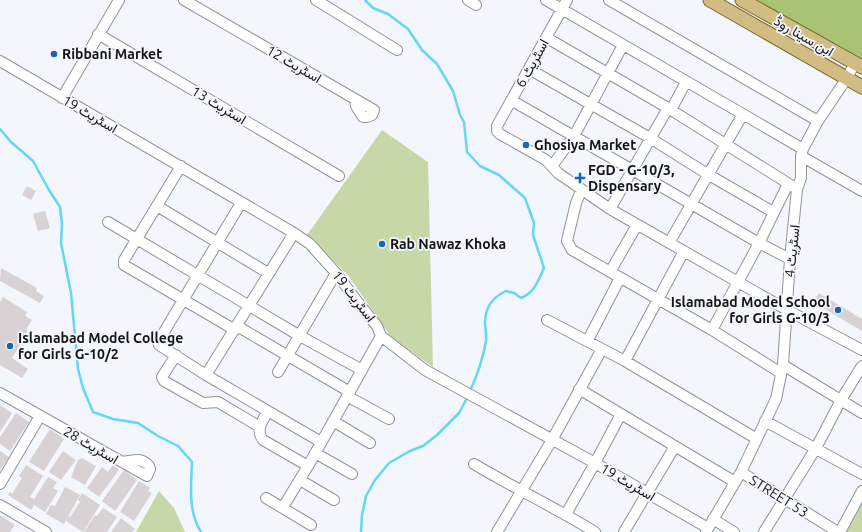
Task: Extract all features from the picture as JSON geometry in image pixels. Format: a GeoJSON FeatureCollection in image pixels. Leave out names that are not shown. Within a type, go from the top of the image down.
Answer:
{"type":"FeatureCollection","features":[{"type":"Feature","properties":{"kind":"main road","name":"ابن سینا روڈ"},"geometry":{"type":"LineString","coordinates":[[710,0],[862,87]]}},
{"type":"Feature","properties":{"kind":"main road","name":"ابن سینا روڈ"},"geometry":{"type":"LineString","coordinates":[[742,0],[858,65]]}},
{"type":"Feature","properties":{"kind":"street"},"geometry":{"type":"LineString","coordinates":[[62,98],[119,0]]}},
{"type":"Feature","properties":{"kind":"street","name":"اسٹریٹ 12"},"geometry":{"type":"LineString","coordinates":[[184,0],[374,110],[372,115],[363,117],[356,106],[355,99]]}},
{"type":"Feature","properties":{"kind":"street"},"geometry":{"type":"LineString","coordinates":[[316,0],[397,50]]}},
{"type":"Feature","properties":{"kind":"street"},"geometry":{"type":"LineString","coordinates":[[546,0],[564,4],[623,45],[743,114],[862,191]]}},
{"type":"Feature","properties":{"kind":"street"},"geometry":{"type":"LineString","coordinates":[[609,0],[818,121]]}},
{"type":"Feature","properties":{"kind":"street","name":"اسٹریٹ 6"},"geometry":{"type":"LineString","coordinates":[[552,166],[546,160],[500,134],[497,131],[497,126],[547,38],[564,4]]}},
{"type":"Feature","properties":{"kind":"street","name":"اسٹریٹ 13"},"geometry":{"type":"LineString","coordinates":[[98,34],[339,176]]}},
{"type":"Feature","properties":{"kind":"street"},"geometry":{"type":"LineString","coordinates":[[547,38],[669,109],[797,189]]}},
{"type":"Feature","properties":{"kind":"street"},"geometry":{"type":"LineString","coordinates":[[623,45],[574,136],[552,166],[558,173],[582,191],[637,226],[862,350]]}},
{"type":"Feature","properties":{"kind":"street","name":"اسٹریٹ 19"},"geometry":{"type":"LineString","coordinates":[[0,61],[181,166],[310,244],[336,273],[377,326],[381,336],[425,370],[595,463],[646,493],[709,526],[734,532]]}},
{"type":"Feature","properties":{"kind":"street","name":"اسٹریٹ 4"},"geometry":{"type":"LineString","coordinates":[[709,526],[741,472],[776,399],[782,369],[790,259],[797,189],[801,178],[802,152],[818,121],[847,78],[858,65]]}},
{"type":"Feature","properties":{"kind":"street"},"geometry":{"type":"LineString","coordinates":[[529,69],[650,138],[709,175],[773,212]]}},
{"type":"Feature","properties":{"kind":"street"},"geometry":{"type":"LineString","coordinates":[[610,209],[650,138],[686,82]]}},
{"type":"Feature","properties":{"kind":"street"},"geometry":{"type":"LineString","coordinates":[[512,100],[759,243],[790,259]]}},
{"type":"Feature","properties":{"kind":"street"},"geometry":{"type":"LineString","coordinates":[[669,243],[743,114]]}},
{"type":"Feature","properties":{"kind":"street"},"geometry":{"type":"LineString","coordinates":[[181,166],[124,260],[124,265],[183,301],[288,356],[389,419]]}},
{"type":"Feature","properties":{"kind":"street"},"geometry":{"type":"LineString","coordinates":[[712,330],[759,243],[788,184]]}},
{"type":"Feature","properties":{"kind":"street"},"geometry":{"type":"LineString","coordinates":[[582,191],[576,203],[566,241],[572,250],[862,413]]}},
{"type":"Feature","properties":{"kind":"street"},"geometry":{"type":"LineString","coordinates":[[241,203],[158,342],[159,345],[206,375],[321,442]]}},
{"type":"Feature","properties":{"kind":"street"},"geometry":{"type":"LineString","coordinates":[[157,206],[268,273]]}},
{"type":"Feature","properties":{"kind":"street"},"geometry":{"type":"LineString","coordinates":[[108,222],[300,336],[362,370]]}},
{"type":"Feature","properties":{"kind":"street"},"geometry":{"type":"LineString","coordinates":[[610,272],[637,226]]}},
{"type":"Feature","properties":{"kind":"street"},"geometry":{"type":"LineString","coordinates":[[206,375],[294,233]]}},
{"type":"Feature","properties":{"kind":"street"},"geometry":{"type":"LineString","coordinates":[[625,361],[684,252]]}},
{"type":"Feature","properties":{"kind":"street"},"geometry":{"type":"LineString","coordinates":[[278,372],[336,273]]}},
{"type":"Feature","properties":{"kind":"street"},"geometry":{"type":"LineString","coordinates":[[588,340],[620,278]]}},
{"type":"Feature","properties":{"kind":"street"},"geometry":{"type":"LineString","coordinates":[[547,320],[588,340],[757,439]]}},
{"type":"Feature","properties":{"kind":"street"},"geometry":{"type":"LineString","coordinates":[[283,507],[300,480],[381,336]]}},
{"type":"Feature","properties":{"kind":"street"},"geometry":{"type":"LineString","coordinates":[[497,532],[552,440],[602,349]]}},
{"type":"Feature","properties":{"kind":"street"},"geometry":{"type":"LineString","coordinates":[[176,355],[162,377],[164,381],[203,403],[218,402],[260,432],[263,440],[308,466]]}},
{"type":"Feature","properties":{"kind":"street"},"geometry":{"type":"LineString","coordinates":[[764,532],[816,448],[841,400],[862,366]]}},
{"type":"Feature","properties":{"kind":"street"},"geometry":{"type":"LineString","coordinates":[[218,402],[226,386]]}},
{"type":"Feature","properties":{"kind":"street"},"geometry":{"type":"LineString","coordinates":[[579,389],[735,482]]}},
{"type":"Feature","properties":{"kind":"street","name":"اسٹریٹ 28"},"geometry":{"type":"LineString","coordinates":[[0,393],[146,476],[150,470],[148,464],[143,461],[134,460],[123,462]]}},
{"type":"Feature","properties":{"kind":"street"},"geometry":{"type":"LineString","coordinates":[[260,432],[268,411]]}},
{"type":"Feature","properties":{"kind":"street"},"geometry":{"type":"LineString","coordinates":[[566,514],[621,414]]}},
{"type":"Feature","properties":{"kind":"street"},"geometry":{"type":"LineString","coordinates":[[0,484],[40,416]]}},
{"type":"Feature","properties":{"kind":"street"},"geometry":{"type":"LineString","coordinates":[[765,420],[862,474]]}},
{"type":"Feature","properties":{"kind":"street"},"geometry":{"type":"LineString","coordinates":[[333,421],[370,444]]}},
{"type":"Feature","properties":{"kind":"street"},"geometry":{"type":"LineString","coordinates":[[624,532],[674,446]]}},
{"type":"Feature","properties":{"kind":"street"},"geometry":{"type":"LineString","coordinates":[[315,453],[352,474]]}},
{"type":"Feature","properties":{"kind":"street"},"geometry":{"type":"LineString","coordinates":[[474,464],[521,492],[566,514],[595,532]]}},
{"type":"Feature","properties":{"kind":"street","name":"STREET 53"},"geometry":{"type":"LineString","coordinates":[[741,472],[839,532]]}},
{"type":"Feature","properties":{"kind":"street"},"geometry":{"type":"LineString","coordinates":[[300,480],[334,500]]}},
{"type":"Feature","properties":{"kind":"street"},"geometry":{"type":"LineString","coordinates":[[839,532],[862,492]]}},
{"type":"Feature","properties":{"kind":"street"},"geometry":{"type":"LineString","coordinates":[[266,498],[312,525]]}},
{"type":"Feature","properties":{"kind":"street"},"geometry":{"type":"LineString","coordinates":[[0,505],[46,532]]}},
{"type":"Feature","properties":{"kind":"green space"},"geometry":{"type":"Polygon","coordinates":[[[757,0],[862,0],[862,61],[757,0]]]}},
{"type":"Feature","properties":{"kind":"green space"},"geometry":{"type":"Polygon","coordinates":[[[382,130],[428,162],[433,367],[391,337],[348,275],[307,235],[382,130]]]}},
{"type":"Feature","properties":{"kind":"green space"},"geometry":{"type":"Polygon","coordinates":[[[159,491],[174,508],[185,532],[136,532],[159,491]]]}},
{"type":"Feature","properties":{"kind":"green space"},"geometry":{"type":"Polygon","coordinates":[[[862,497],[862,532],[842,532],[862,497]]]}},
{"type":"Feature","properties":{"kind":"building"},"geometry":{"type":"Polygon","coordinates":[[[27,186],[36,191],[31,200],[22,195],[27,186]]]}},
{"type":"Feature","properties":{"kind":"building"},"geometry":{"type":"Polygon","coordinates":[[[45,211],[50,228],[38,231],[33,214],[45,211]]]}},
{"type":"Feature","properties":{"kind":"building"},"geometry":{"type":"Polygon","coordinates":[[[1,268],[37,288],[36,291],[44,296],[40,303],[0,281],[1,268]]]}},
{"type":"Feature","properties":{"kind":"building","name":"Islamabad Model School for Girls G-10/3"},"geometry":{"type":"Polygon","coordinates":[[[819,293],[862,319],[862,331],[813,302],[819,293]]]}},
{"type":"Feature","properties":{"kind":"building","name":"Islamabad Model College for Girls G-10/2"},"geometry":{"type":"Polygon","coordinates":[[[3,297],[27,312],[25,316],[32,320],[27,328],[27,334],[12,358],[28,369],[22,378],[0,365],[0,302],[3,297]]]}},
{"type":"Feature","properties":{"kind":"building"},"geometry":{"type":"Polygon","coordinates":[[[0,405],[12,413],[0,432],[0,405]]]}},
{"type":"Feature","properties":{"kind":"building"},"geometry":{"type":"Polygon","coordinates":[[[16,413],[29,422],[10,451],[0,444],[0,437],[16,413]]]}},
{"type":"Feature","properties":{"kind":"building"},"geometry":{"type":"Polygon","coordinates":[[[50,429],[64,439],[44,471],[29,462],[50,429]]]}},
{"type":"Feature","properties":{"kind":"building"},"geometry":{"type":"Polygon","coordinates":[[[0,451],[9,457],[0,470],[0,451]]]}},
{"type":"Feature","properties":{"kind":"building"},"geometry":{"type":"Polygon","coordinates":[[[63,451],[76,460],[61,480],[49,472],[63,451]]]}},
{"type":"Feature","properties":{"kind":"building"},"geometry":{"type":"Polygon","coordinates":[[[82,458],[96,466],[85,485],[71,477],[78,460],[82,458]]]}},
{"type":"Feature","properties":{"kind":"building"},"geometry":{"type":"Polygon","coordinates":[[[26,465],[43,476],[30,497],[34,499],[48,477],[57,482],[53,488],[58,491],[45,512],[34,505],[31,510],[8,495],[10,492],[12,494],[22,478],[19,476],[26,465]]]}},
{"type":"Feature","properties":{"kind":"building"},"geometry":{"type":"Polygon","coordinates":[[[113,465],[119,470],[99,497],[87,488],[102,467],[108,472],[113,465]]]}},
{"type":"Feature","properties":{"kind":"building"},"geometry":{"type":"Polygon","coordinates":[[[124,470],[137,480],[115,511],[102,501],[124,470]]]}},
{"type":"Feature","properties":{"kind":"building"},"geometry":{"type":"Polygon","coordinates":[[[139,481],[150,488],[148,491],[152,493],[134,521],[120,512],[139,481]]]}},
{"type":"Feature","properties":{"kind":"building"},"geometry":{"type":"Polygon","coordinates":[[[65,487],[80,495],[64,524],[46,514],[51,505],[55,506],[65,487]]]}},
{"type":"Feature","properties":{"kind":"building"},"geometry":{"type":"Polygon","coordinates":[[[82,493],[100,505],[83,532],[66,521],[80,502],[78,500],[82,493]]]}},
{"type":"Feature","properties":{"kind":"building"},"geometry":{"type":"Polygon","coordinates":[[[103,508],[117,517],[107,532],[84,532],[95,515],[97,516],[103,508]]]}},
{"type":"Feature","properties":{"kind":"building"},"geometry":{"type":"Polygon","coordinates":[[[0,515],[15,525],[10,532],[0,532],[0,515]]]}},
{"type":"Feature","properties":{"kind":"building"},"geometry":{"type":"Polygon","coordinates":[[[121,518],[135,529],[132,532],[111,532],[121,518]]]}},
{"type":"Feature","properties":{"kind":"waterway"},"geometry":{"type":"LineString","coordinates":[[365,0],[373,8],[388,14],[408,29],[422,50],[437,64],[453,91],[460,115],[464,122],[467,152],[480,166],[499,175],[525,198],[534,223],[533,235],[544,268],[536,286],[526,296],[521,298],[514,293],[506,291],[493,300],[488,307],[485,322],[485,347],[480,367],[470,391]]}},
{"type":"Feature","properties":{"kind":"waterway"},"geometry":{"type":"LineString","coordinates":[[0,129],[11,142],[33,161],[60,207],[62,224],[61,243],[71,293],[78,369],[83,388],[93,412],[113,419],[138,423],[158,436],[178,446],[192,462],[192,507],[201,532]]}},
{"type":"Feature","properties":{"kind":"waterway"},"geometry":{"type":"LineString","coordinates":[[361,532],[362,515],[366,496],[375,480],[389,463],[410,451],[423,446],[437,435],[459,413],[468,396]]}},
{"type":"Feature","properties":{"kind":"place","name":"Ribbani Market"},"geometry":{"type":"Point","coordinates":[54,54]}},
{"type":"Feature","properties":{"kind":"place","name":"Ghosiya Market"},"geometry":{"type":"Point","coordinates":[526,145]}},
{"type":"Feature","properties":{"kind":"place","name":"FGD - G-10/3, Dispensary"},"geometry":{"type":"Point","coordinates":[580,178]}},
{"type":"Feature","properties":{"kind":"place","name":"Rab Nawaz Khoka"},"geometry":{"type":"Point","coordinates":[382,244]}},
{"type":"Feature","properties":{"kind":"place","name":"Islamabad Model School for Girls G-10/3"},"geometry":{"type":"Point","coordinates":[838,310]}},
{"type":"Feature","properties":{"kind":"place","name":"Islamabad Model College for Girls G-10/2"},"geometry":{"type":"Point","coordinates":[10,346]}}]}
